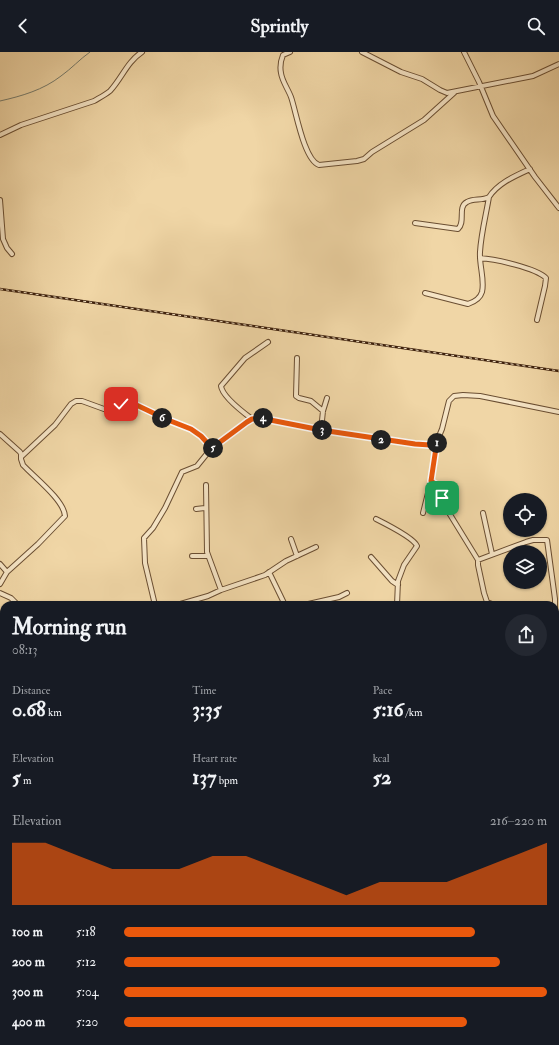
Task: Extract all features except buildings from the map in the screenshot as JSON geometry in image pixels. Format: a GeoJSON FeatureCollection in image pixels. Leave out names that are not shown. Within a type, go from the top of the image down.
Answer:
{"type":"FeatureCollection","features":[{"type":"Feature","properties":{"kind":"street"},"geometry":{"type":"LineString","coordinates":[[0,135],[21,125],[94,101],[109,91],[130,61],[142,52]]}},
{"type":"Feature","properties":{"kind":"street"},"geometry":{"type":"LineString","coordinates":[[290,52],[283,55],[281,74],[291,98],[306,147],[313,162],[319,165],[364,159],[372,152],[424,120],[455,92]]}},
{"type":"Feature","properties":{"kind":"street"},"geometry":{"type":"LineString","coordinates":[[362,52],[401,72],[422,79],[444,93],[533,76],[559,64]]}},
{"type":"Feature","properties":{"kind":"street"},"geometry":{"type":"LineString","coordinates":[[464,52],[492,116],[559,208]]}},
{"type":"Feature","properties":{"kind":"street"},"geometry":{"type":"LineString","coordinates":[[425,293],[468,304],[474,303],[481,294],[483,287],[480,250],[489,197],[491,193],[507,181],[530,169]]}},
{"type":"Feature","properties":{"kind":"street"},"geometry":{"type":"LineString","coordinates":[[415,223],[458,228],[462,223],[462,208],[464,204],[468,201],[489,197]]}},
{"type":"Feature","properties":{"kind":"street"},"geometry":{"type":"LineString","coordinates":[[0,200],[3,239],[7,248],[12,254]]}},
{"type":"Feature","properties":{"kind":"street"},"geometry":{"type":"LineString","coordinates":[[480,258],[513,264],[539,272],[544,276],[546,281],[537,320]]}},
{"type":"Feature","properties":{"kind":"street"},"geometry":{"type":"LineString","coordinates":[[252,419],[228,397],[221,389],[221,386],[244,358],[268,342]]}},
{"type":"Feature","properties":{"kind":"street"},"geometry":{"type":"LineString","coordinates":[[297,358],[296,396],[311,401],[323,411]]}},
{"type":"Feature","properties":{"kind":"street"},"geometry":{"type":"LineString","coordinates":[[423,513],[431,481],[437,441],[442,429],[449,401],[454,396],[480,396],[559,412]]}},
{"type":"Feature","properties":{"kind":"street"},"geometry":{"type":"LineString","coordinates":[[321,430],[323,411],[327,398]]}},
{"type":"Feature","properties":{"kind":"street"},"geometry":{"type":"LineString","coordinates":[[22,456],[55,425],[71,404],[76,401],[82,401],[104,409],[109,409],[128,401],[191,429],[201,436],[212,448]]}},
{"type":"Feature","properties":{"kind":"street"},"geometry":{"type":"LineString","coordinates":[[154,601],[145,563],[144,538],[153,528],[165,508],[182,472],[197,466],[212,448],[252,419],[260,418],[321,430],[421,445],[430,445],[437,441]]}},
{"type":"Feature","properties":{"kind":"street"},"geometry":{"type":"LineString","coordinates":[[0,434],[20,452],[23,465],[57,500],[64,510],[65,516],[8,572],[0,584]]}},
{"type":"Feature","properties":{"kind":"street"},"geometry":{"type":"LineString","coordinates":[[431,481],[441,488],[442,498],[446,508],[478,560],[487,601]]}},
{"type":"Feature","properties":{"kind":"street"},"geometry":{"type":"LineString","coordinates":[[206,485],[207,492],[205,508],[208,556],[221,590]]}},
{"type":"Feature","properties":{"kind":"street"},"geometry":{"type":"LineString","coordinates":[[196,509],[205,508]]}},
{"type":"Feature","properties":{"kind":"street"},"geometry":{"type":"LineString","coordinates":[[483,513],[492,554]]}},
{"type":"Feature","properties":{"kind":"street"},"geometry":{"type":"LineString","coordinates":[[376,519],[416,543],[416,546],[404,566],[398,585],[397,601]]}},
{"type":"Feature","properties":{"kind":"street"},"geometry":{"type":"LineString","coordinates":[[291,539],[296,556]]}},
{"type":"Feature","properties":{"kind":"street"},"geometry":{"type":"LineString","coordinates":[[478,560],[526,542],[547,540],[555,601]]}},
{"type":"Feature","properties":{"kind":"street"},"geometry":{"type":"LineString","coordinates":[[191,601],[265,575],[280,564],[316,547]]}},
{"type":"Feature","properties":{"kind":"street"},"geometry":{"type":"LineString","coordinates":[[192,556],[208,556]]}},
{"type":"Feature","properties":{"kind":"street"},"geometry":{"type":"LineString","coordinates":[[371,557],[392,581],[398,585]]}},
{"type":"Feature","properties":{"kind":"street"},"geometry":{"type":"LineString","coordinates":[[0,564],[8,572]]}},
{"type":"Feature","properties":{"kind":"street"},"geometry":{"type":"LineString","coordinates":[[269,572],[283,601]]}},
{"type":"Feature","properties":{"kind":"street"},"geometry":{"type":"LineString","coordinates":[[0,593],[14,601]]}},
{"type":"Feature","properties":{"kind":"street"},"geometry":{"type":"LineString","coordinates":[[322,601],[339,597],[347,593]]}},
{"type":"Feature","properties":{"kind":"waterway"},"geometry":{"type":"LineString","coordinates":[[0,101],[40,89],[65,73],[90,52]]}},
{"type":"Feature","properties":{"kind":"railway"},"geometry":{"type":"LineString","coordinates":[[0,289],[559,371]]}},
{"type":"Feature","properties":{"kind":"route"},"geometry":{"type":"LineString","coordinates":[[121,404],[128,401],[168,420],[196,431],[212,448],[247,422],[252,419],[260,418],[296,426],[393,442],[426,446],[437,441],[431,481],[441,488],[442,498]]}}]}
